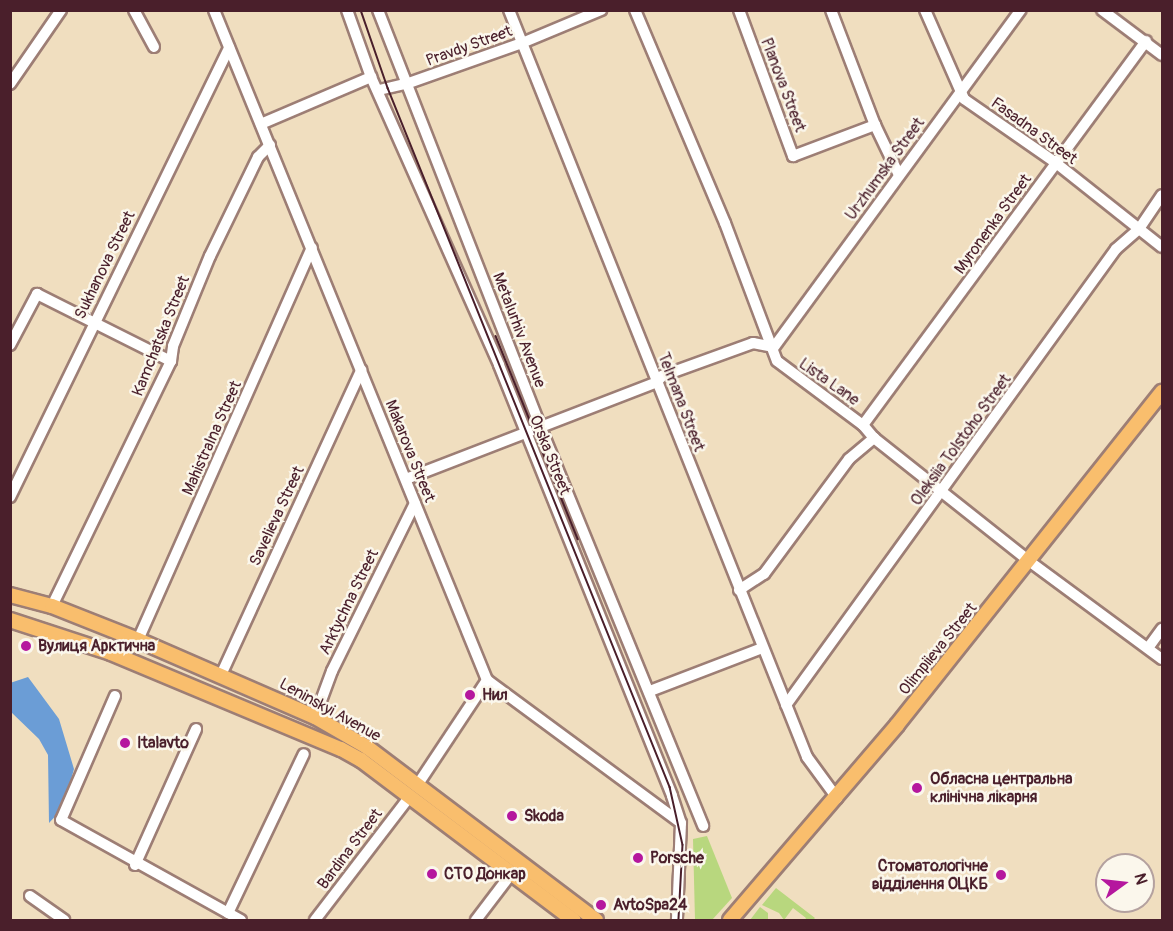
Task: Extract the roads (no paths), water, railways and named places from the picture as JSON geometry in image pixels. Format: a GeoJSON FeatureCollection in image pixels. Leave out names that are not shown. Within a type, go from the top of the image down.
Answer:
{"type":"FeatureCollection","features":[{"type":"Feature","properties":{"kind":"main road","name":"Olimpiieva Street"},"geometry":{"type":"LineString","coordinates":[[730,921],[837,798],[1162,392]]}},
{"type":"Feature","properties":{"kind":"main road","name":"Leninskyi Avenue"},"geometry":{"type":"LineString","coordinates":[[10,595],[52,606],[221,675],[315,717],[418,784],[596,921]]}},
{"type":"Feature","properties":{"kind":"main road","name":"Leninskyi Avenue"},"geometry":{"type":"LineString","coordinates":[[10,620],[111,653],[341,749],[410,796],[573,921]]}},
{"type":"Feature","properties":{"kind":"main road"},"geometry":{"type":"LineString","coordinates":[[94,647],[101,644],[106,633],[99,625]]}},
{"type":"Feature","properties":{"kind":"main road"},"geometry":{"type":"LineString","coordinates":[[111,653],[107,645],[111,635],[132,638]]}},
{"type":"Feature","properties":{"kind":"street"},"geometry":{"type":"LineString","coordinates":[[10,84],[61,10]]}},
{"type":"Feature","properties":{"kind":"street"},"geometry":{"type":"LineString","coordinates":[[134,10],[154,47]]}},
{"type":"Feature","properties":{"kind":"street","name":"Makarova Street"},"geometry":{"type":"LineString","coordinates":[[214,10],[487,680]]}},
{"type":"Feature","properties":{"kind":"street","name":"Orska Street"},"geometry":{"type":"LineString","coordinates":[[347,10],[371,77],[379,90],[499,366],[524,432],[611,640],[681,823],[677,921]]}},
{"type":"Feature","properties":{"kind":"street","name":"Metalurhiv Avenue"},"geometry":{"type":"LineString","coordinates":[[378,10],[540,426],[650,691],[703,826]]}},
{"type":"Feature","properties":{"kind":"street","name":"Telmana Street"},"geometry":{"type":"LineString","coordinates":[[508,10],[807,758],[837,798]]}},
{"type":"Feature","properties":{"kind":"street","name":"Pravdy Street"},"geometry":{"type":"LineString","coordinates":[[379,90],[406,84],[522,44],[601,10]]}},
{"type":"Feature","properties":{"kind":"street","name":"Lista Lane"},"geometry":{"type":"LineString","coordinates":[[636,10],[774,346],[777,361],[788,373],[863,425],[874,438],[1029,561],[1162,659]]}},
{"type":"Feature","properties":{"kind":"street","name":"Planova Street"},"geometry":{"type":"LineString","coordinates":[[739,10],[793,156],[875,125]]}},
{"type":"Feature","properties":{"kind":"street"},"geometry":{"type":"LineString","coordinates":[[831,10],[875,125],[899,175]]}},
{"type":"Feature","properties":{"kind":"street"},"geometry":{"type":"LineString","coordinates":[[925,10],[960,93]]}},
{"type":"Feature","properties":{"kind":"street","name":"Urzhumska Street"},"geometry":{"type":"LineString","coordinates":[[774,346],[1021,10]]}},
{"type":"Feature","properties":{"kind":"street"},"geometry":{"type":"LineString","coordinates":[[1102,10],[1162,55]]}},
{"type":"Feature","properties":{"kind":"street","name":"Myronenka Street"},"geometry":{"type":"LineString","coordinates":[[863,425],[1146,41]]}},
{"type":"Feature","properties":{"kind":"street","name":"Sukhanova Street"},"geometry":{"type":"LineString","coordinates":[[10,497],[93,321],[230,48]]}},
{"type":"Feature","properties":{"kind":"street"},"geometry":{"type":"LineString","coordinates":[[261,124],[371,77]]}},
{"type":"Feature","properties":{"kind":"street","name":"Fasadna Street"},"geometry":{"type":"LineString","coordinates":[[960,93],[1056,163],[1162,247]]}},
{"type":"Feature","properties":{"kind":"street","name":"Kamchatska Street"},"geometry":{"type":"LineString","coordinates":[[52,606],[171,361],[172,346],[210,256],[258,157],[270,145]]}},
{"type":"Feature","properties":{"kind":"street","name":"Oleksiia Tolstoho Street"},"geometry":{"type":"LineString","coordinates":[[786,705],[1116,249],[1139,229],[1162,195]]}},
{"type":"Feature","properties":{"kind":"street","name":"Mahistralna Street"},"geometry":{"type":"LineString","coordinates":[[132,638],[312,248]]}},
{"type":"Feature","properties":{"kind":"street"},"geometry":{"type":"LineString","coordinates":[[10,345],[37,294],[171,361]]}},
{"type":"Feature","properties":{"kind":"street"},"geometry":{"type":"LineString","coordinates":[[406,480],[657,382],[662,376],[753,343],[774,346]]}},
{"type":"Feature","properties":{"kind":"street","name":"Savelieva Street"},"geometry":{"type":"LineString","coordinates":[[221,675],[361,370]]}},
{"type":"Feature","properties":{"kind":"street"},"geometry":{"type":"LineString","coordinates":[[739,590],[764,574],[849,459],[874,438]]}},
{"type":"Feature","properties":{"kind":"street","name":"Arktychna Street"},"geometry":{"type":"LineString","coordinates":[[315,717],[332,671],[415,503]]}},
{"type":"Feature","properties":{"kind":"street"},"geometry":{"type":"LineString","coordinates":[[1148,648],[1162,628]]}},
{"type":"Feature","properties":{"kind":"street"},"geometry":{"type":"LineString","coordinates":[[650,691],[762,648]]}},
{"type":"Feature","properties":{"kind":"street"},"geometry":{"type":"LineString","coordinates":[[418,784],[487,680],[681,823]]}},
{"type":"Feature","properties":{"kind":"street"},"geometry":{"type":"LineString","coordinates":[[115,696],[61,820],[135,865],[241,921]]}},
{"type":"Feature","properties":{"kind":"street"},"geometry":{"type":"LineString","coordinates":[[135,865],[196,729]]}},
{"type":"Feature","properties":{"kind":"street"},"geometry":{"type":"LineString","coordinates":[[228,913],[304,754]]}},
{"type":"Feature","properties":{"kind":"street","name":"Bardina Street"},"geometry":{"type":"LineString","coordinates":[[315,921],[410,796]]}},
{"type":"Feature","properties":{"kind":"street"},"geometry":{"type":"LineString","coordinates":[[476,921],[511,874]]}},
{"type":"Feature","properties":{"kind":"street"},"geometry":{"type":"LineString","coordinates":[[30,896],[64,921]]}},
{"type":"Feature","properties":{"kind":"water"},"geometry":{"type":"Polygon","coordinates":[[[28,677],[59,719],[74,769],[63,808],[49,823],[48,755],[39,739],[11,712],[10,683],[28,677]]]}},
{"type":"Feature","properties":{"kind":"tram line"},"geometry":{"type":"LineString","coordinates":[[361,10],[388,88],[670,787],[683,845],[679,920]]}},
{"type":"Feature","properties":{"kind":"tram line"},"geometry":{"type":"LineString","coordinates":[[496,336],[578,539]]}},
{"type":"Feature","properties":{"kind":"place","name":"Вулиця Арктична"},"geometry":{"type":"Point","coordinates":[26,646]}},
{"type":"Feature","properties":{"kind":"place","name":"Нил"},"geometry":{"type":"Point","coordinates":[470,695]}},
{"type":"Feature","properties":{"kind":"place","name":"Italavto"},"geometry":{"type":"Point","coordinates":[125,743]}},
{"type":"Feature","properties":{"kind":"place","name":"Обласна центральна клінічна лікарня"},"geometry":{"type":"Point","coordinates":[917,788]}},
{"type":"Feature","properties":{"kind":"place","name":"Skoda"},"geometry":{"type":"Point","coordinates":[512,816]}},
{"type":"Feature","properties":{"kind":"place","name":"Porsche"},"geometry":{"type":"Point","coordinates":[638,858]}},
{"type":"Feature","properties":{"kind":"place","name":"СТО Донкар"},"geometry":{"type":"Point","coordinates":[432,874]}},
{"type":"Feature","properties":{"kind":"place","name":"Стоматологічне відділення ОЦКБ"},"geometry":{"type":"Point","coordinates":[1001,875]}},
{"type":"Feature","properties":{"kind":"place","name":"AvtoSpa24"},"geometry":{"type":"Point","coordinates":[601,905]}}]}
